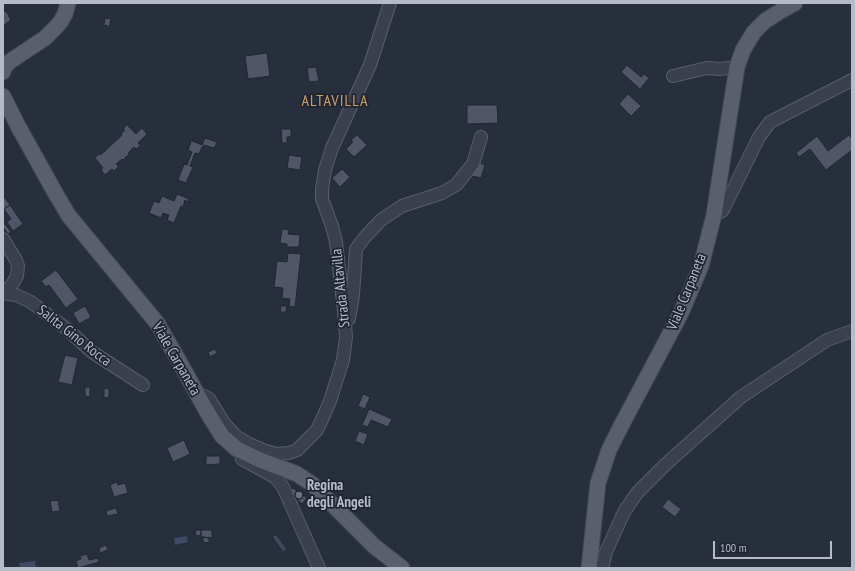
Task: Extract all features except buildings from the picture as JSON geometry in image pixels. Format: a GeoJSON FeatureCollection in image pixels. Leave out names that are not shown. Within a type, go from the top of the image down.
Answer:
{"type":"FeatureCollection","features":[{"type":"Feature","properties":{"kind":"main road"},"geometry":{"type":"LineString","coordinates":[[3,72],[4,68],[14,57],[45,38],[62,21],[68,3]]}},
{"type":"Feature","properties":{"kind":"main road","name":"Viale Carpaneta"},"geometry":{"type":"LineString","coordinates":[[589,568],[598,483],[609,450],[681,313],[701,266],[714,215],[736,67],[743,50],[754,32],[765,21],[795,3]]}},
{"type":"Feature","properties":{"kind":"main road","name":"Viale Carpaneta"},"geometry":{"type":"LineString","coordinates":[[3,96],[18,126],[69,216],[157,323],[222,436],[237,449],[260,460],[297,474],[312,484],[374,546],[402,568]]}},
{"type":"Feature","properties":{"kind":"street","name":"Strada Altavilla"},"geometry":{"type":"LineString","coordinates":[[198,396],[204,396],[210,399],[224,423],[238,437],[249,444],[276,454],[289,453],[297,450],[317,430],[324,415],[343,360],[346,337],[336,242],[322,199],[325,170],[332,148],[370,65],[390,3]]}},
{"type":"Feature","properties":{"kind":"street"},"geometry":{"type":"LineString","coordinates":[[673,76],[707,68],[720,69],[736,67]]}},
{"type":"Feature","properties":{"kind":"street"},"geometry":{"type":"LineString","coordinates":[[714,215],[722,211],[724,208],[759,137],[770,122],[852,80]]}},
{"type":"Feature","properties":{"kind":"street"},"geometry":{"type":"LineString","coordinates":[[346,332],[353,294],[356,249],[381,220],[402,206],[442,193],[456,185],[473,164],[481,137]]}},
{"type":"Feature","properties":{"kind":"street"},"geometry":{"type":"LineString","coordinates":[[3,239],[18,266],[17,276],[4,293]]}},
{"type":"Feature","properties":{"kind":"street","name":"Salita Gino Rocca"},"geometry":{"type":"LineString","coordinates":[[4,293],[16,295],[31,302],[67,329],[92,352],[143,384]]}},
{"type":"Feature","properties":{"kind":"street"},"geometry":{"type":"LineString","coordinates":[[602,568],[606,552],[624,512],[637,493],[666,464],[741,397],[827,340],[852,331]]}},
{"type":"Feature","properties":{"kind":"street"},"geometry":{"type":"LineString","coordinates":[[237,449],[238,457],[275,477],[284,487],[319,568]]}},
{"type":"Feature","properties":{"kind":"water"},"geometry":{"type":"Polygon","coordinates":[[[276,535],[286,549],[283,551],[273,537],[276,535]]]}},
{"type":"Feature","properties":{"kind":"water"},"geometry":{"type":"Polygon","coordinates":[[[187,536],[188,542],[175,545],[174,538],[187,536]]]}},
{"type":"Feature","properties":{"kind":"water"},"geometry":{"type":"Polygon","coordinates":[[[35,561],[36,567],[20,568],[19,563],[35,561]]]}},
{"type":"Feature","properties":{"kind":"place","name":"Regina degli Angeli"},"geometry":{"type":"Point","coordinates":[299,495]}},
{"type":"Feature","properties":{"kind":"district","name":"ALTAVILLA"},"geometry":{"type":"Point","coordinates":[335,101]}}]}
